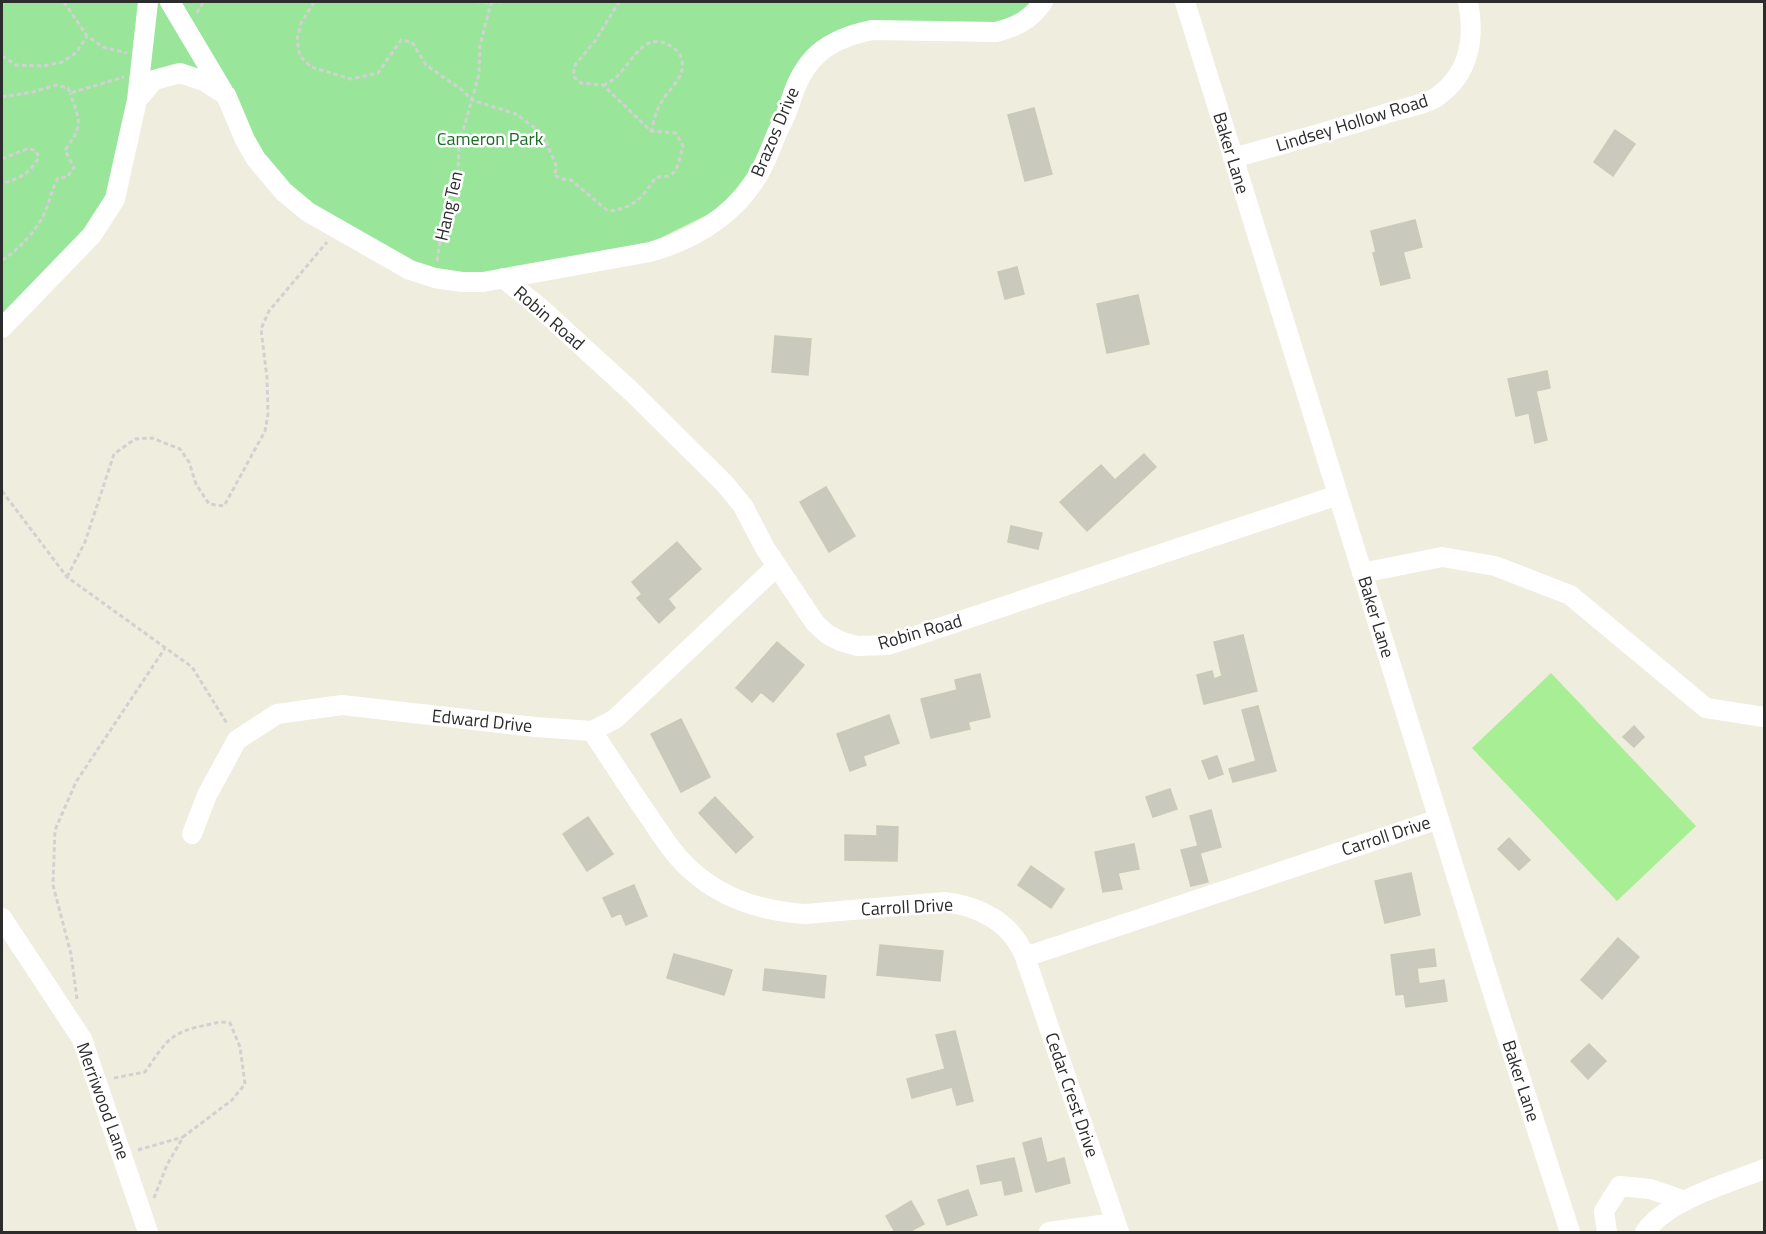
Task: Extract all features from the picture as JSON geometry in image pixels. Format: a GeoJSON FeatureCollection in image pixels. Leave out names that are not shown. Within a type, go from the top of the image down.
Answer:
{"type":"FeatureCollection","features":[{"type":"Feature","properties":{"kind":"street"},"geometry":{"type":"LineString","coordinates":[[2,328],[92,235],[115,199],[137,100],[148,2]]}},
{"type":"Feature","properties":{"kind":"street","name":"Brazos Drive"},"geometry":{"type":"LineString","coordinates":[[170,2],[226,95],[245,140],[267,173],[284,192],[308,212],[410,270],[435,278],[462,282],[483,282],[650,252],[675,245],[709,227],[724,216],[753,183],[761,170],[804,68],[829,45],[857,33],[872,30],[996,32],[1024,22],[1043,2]]}},
{"type":"Feature","properties":{"kind":"street","name":"Baker Lane"},"geometry":{"type":"LineString","coordinates":[[1185,2],[1570,1233]]}},
{"type":"Feature","properties":{"kind":"street","name":"Lindsey Hollow Road"},"geometry":{"type":"LineString","coordinates":[[1233,158],[1346,127],[1437,98],[1449,87],[1467,59],[1472,35],[1468,2]]}},
{"type":"Feature","properties":{"kind":"street"},"geometry":{"type":"LineString","coordinates":[[137,100],[154,80],[180,73],[204,81],[226,95]]}},
{"type":"Feature","properties":{"kind":"street","name":"Robin Road"},"geometry":{"type":"LineString","coordinates":[[503,278],[538,306],[632,392],[725,484],[743,506],[806,612],[827,633],[857,646],[880,646],[1170,553],[1338,495]]}},
{"type":"Feature","properties":{"kind":"street"},"geometry":{"type":"LineString","coordinates":[[1362,573],[1442,557],[1495,566],[1570,595],[1706,708],[1764,717]]}},
{"type":"Feature","properties":{"kind":"street"},"geometry":{"type":"LineString","coordinates":[[592,731],[615,719],[777,566]]}},
{"type":"Feature","properties":{"kind":"street","name":"Edward Drive"},"geometry":{"type":"LineString","coordinates":[[192,834],[207,795],[237,740],[277,714],[342,705],[535,727],[592,731]]}},
{"type":"Feature","properties":{"kind":"street","name":"Carroll Drive"},"geometry":{"type":"LineString","coordinates":[[592,731],[679,859],[699,877],[737,900],[782,913],[806,914],[945,902],[962,904],[981,910],[1010,931],[1022,947],[1025,957],[1439,819]]}},
{"type":"Feature","properties":{"kind":"street","name":"Merriwood Lane"},"geometry":{"type":"LineString","coordinates":[[2,918],[82,1039],[146,1227]]}},
{"type":"Feature","properties":{"kind":"street","name":"Cedar Crest Drive"},"geometry":{"type":"LineString","coordinates":[[1025,957],[1117,1228]]}},
{"type":"Feature","properties":{"kind":"street"},"geometry":{"type":"LineString","coordinates":[[1645,1233],[1653,1222],[1685,1201],[1764,1169]]}},
{"type":"Feature","properties":{"kind":"street"},"geometry":{"type":"LineString","coordinates":[[1607,1233],[1604,1211],[1620,1186],[1650,1189],[1685,1201]]}},
{"type":"Feature","properties":{"kind":"street"},"geometry":{"type":"LineString","coordinates":[[1049,1233],[1117,1228]]}},
{"type":"Feature","properties":{"kind":"path"},"geometry":{"type":"LineString","coordinates":[[64,2],[87,36],[103,47],[130,54],[141,62]]}},
{"type":"Feature","properties":{"kind":"path"},"geometry":{"type":"LineString","coordinates":[[314,2],[301,23],[297,40],[300,56],[311,67],[351,79],[378,73],[400,40],[412,42],[426,65],[462,90],[472,100],[516,114],[543,134],[557,168],[554,175],[571,180],[608,211],[623,210],[644,195],[656,177],[668,177],[675,172],[683,146],[676,133],[651,131],[603,85]]}},
{"type":"Feature","properties":{"kind":"path"},"geometry":{"type":"LineString","coordinates":[[476,2],[503,2]]}},
{"type":"Feature","properties":{"kind":"path"},"geometry":{"type":"LineString","coordinates":[[619,2],[595,41],[574,65],[573,76],[581,83],[603,85],[619,74],[646,43],[658,42],[678,51],[683,59],[682,72],[660,102],[651,131]]}},
{"type":"Feature","properties":{"kind":"path","name":"Hang Ten"},"geometry":{"type":"LineString","coordinates":[[435,278],[442,227],[458,179],[459,145],[479,74],[480,45],[491,3]]}},
{"type":"Feature","properties":{"kind":"path"},"geometry":{"type":"LineString","coordinates":[[2,56],[16,65],[43,66],[63,62],[76,53],[87,36]]}},
{"type":"Feature","properties":{"kind":"path"},"geometry":{"type":"LineString","coordinates":[[70,93],[141,62]]}},
{"type":"Feature","properties":{"kind":"path"},"geometry":{"type":"LineString","coordinates":[[2,98],[56,85],[68,88],[79,121],[77,134],[65,150],[74,168],[67,177],[58,178],[42,219],[13,254],[2,260]]}},
{"type":"Feature","properties":{"kind":"path"},"geometry":{"type":"LineString","coordinates":[[2,159],[27,149],[35,150],[39,157],[32,170],[12,181],[2,183]]}},
{"type":"Feature","properties":{"kind":"path"},"geometry":{"type":"LineString","coordinates":[[67,577],[85,542],[114,454],[135,439],[152,438],[180,449],[189,462],[196,484],[209,504],[224,506],[265,431],[268,414],[267,378],[261,329],[269,311],[280,296],[339,230]]}},
{"type":"Feature","properties":{"kind":"path"},"geometry":{"type":"LineString","coordinates":[[2,491],[67,577],[192,667],[237,740]]}},
{"type":"Feature","properties":{"kind":"path"},"geometry":{"type":"LineString","coordinates":[[78,1007],[70,954],[53,885],[55,831],[76,782],[165,648]]}},
{"type":"Feature","properties":{"kind":"path"},"geometry":{"type":"LineString","coordinates":[[97,1082],[145,1072],[166,1042],[184,1029],[223,1021],[230,1023],[240,1047],[245,1084],[232,1100],[183,1137],[166,1165],[146,1227]]}},
{"type":"Feature","properties":{"kind":"path"},"geometry":{"type":"LineString","coordinates":[[124,1158],[141,1148],[183,1137]]}},
{"type":"Feature","properties":{"kind":"green space","name":"Cameron Park"},"geometry":{"type":"Polygon","coordinates":[[[2,2],[1041,2],[996,32],[911,31],[829,45],[743,197],[626,255],[483,282],[388,259],[279,187],[226,95],[204,81],[154,80],[115,199],[2,328],[2,2]]]}},
{"type":"Feature","properties":{"kind":"green space"},"geometry":{"type":"Polygon","coordinates":[[[1551,673],[1696,826],[1617,901],[1472,748],[1551,673]]]}},
{"type":"Feature","properties":{"kind":"building"},"geometry":{"type":"Polygon","coordinates":[[[1034,108],[1052,174],[1025,181],[1008,115],[1034,108]]]}},
{"type":"Feature","properties":{"kind":"building"},"geometry":{"type":"Polygon","coordinates":[[[1615,130],[1635,144],[1613,176],[1594,162],[1615,130]]]}},
{"type":"Feature","properties":{"kind":"building"},"geometry":{"type":"Polygon","coordinates":[[[1415,220],[1422,247],[1403,252],[1410,278],[1381,285],[1373,253],[1376,252],[1371,231],[1415,220]]]}},
{"type":"Feature","properties":{"kind":"building"},"geometry":{"type":"Polygon","coordinates":[[[1017,267],[1024,294],[1005,299],[998,272],[1017,267]]]}},
{"type":"Feature","properties":{"kind":"building"},"geometry":{"type":"Polygon","coordinates":[[[1138,295],[1149,344],[1107,353],[1097,304],[1138,295]]]}},
{"type":"Feature","properties":{"kind":"building"},"geometry":{"type":"Polygon","coordinates":[[[775,336],[811,339],[808,375],[772,372],[775,336]]]}},
{"type":"Feature","properties":{"kind":"building"},"geometry":{"type":"Polygon","coordinates":[[[1547,371],[1550,388],[1536,391],[1547,440],[1535,443],[1529,413],[1516,416],[1508,379],[1547,371]]]}},
{"type":"Feature","properties":{"kind":"building"},"geometry":{"type":"Polygon","coordinates":[[[1144,454],[1156,467],[1087,531],[1060,502],[1101,465],[1115,480],[1144,454]]]}},
{"type":"Feature","properties":{"kind":"building"},"geometry":{"type":"Polygon","coordinates":[[[826,487],[855,536],[829,552],[800,502],[826,487]]]}},
{"type":"Feature","properties":{"kind":"building"},"geometry":{"type":"Polygon","coordinates":[[[1011,526],[1042,533],[1038,549],[1008,542],[1011,526]]]}},
{"type":"Feature","properties":{"kind":"building"},"geometry":{"type":"Polygon","coordinates":[[[677,542],[701,569],[668,599],[675,608],[659,623],[637,598],[642,594],[632,582],[677,542]]]}},
{"type":"Feature","properties":{"kind":"building"},"geometry":{"type":"Polygon","coordinates":[[[1243,635],[1257,691],[1204,704],[1197,675],[1212,671],[1214,679],[1222,676],[1214,642],[1243,635]]]}},
{"type":"Feature","properties":{"kind":"building"},"geometry":{"type":"Polygon","coordinates":[[[777,642],[804,665],[773,702],[761,692],[752,702],[736,688],[777,642]]]}},
{"type":"Feature","properties":{"kind":"building"},"geometry":{"type":"Polygon","coordinates":[[[980,674],[990,717],[968,722],[970,729],[931,738],[921,699],[957,690],[955,680],[980,674]]]}},
{"type":"Feature","properties":{"kind":"building"},"geometry":{"type":"Polygon","coordinates":[[[1258,706],[1276,771],[1233,782],[1229,769],[1256,761],[1242,710],[1258,706]]]}},
{"type":"Feature","properties":{"kind":"building"},"geometry":{"type":"Polygon","coordinates":[[[889,715],[899,743],[863,756],[866,765],[850,771],[837,734],[889,715]]]}},
{"type":"Feature","properties":{"kind":"building"},"geometry":{"type":"Polygon","coordinates":[[[681,719],[710,777],[681,792],[651,734],[681,719]]]}},
{"type":"Feature","properties":{"kind":"building"},"geometry":{"type":"Polygon","coordinates":[[[1634,726],[1644,737],[1634,747],[1623,737],[1634,726]]]}},
{"type":"Feature","properties":{"kind":"building"},"geometry":{"type":"Polygon","coordinates":[[[1217,756],[1223,774],[1209,779],[1202,761],[1217,756]]]}},
{"type":"Feature","properties":{"kind":"building"},"geometry":{"type":"Polygon","coordinates":[[[1170,789],[1177,809],[1153,817],[1146,797],[1170,789]]]}},
{"type":"Feature","properties":{"kind":"building"},"geometry":{"type":"Polygon","coordinates":[[[715,797],[753,837],[736,853],[699,813],[715,797]]]}},
{"type":"Feature","properties":{"kind":"building"},"geometry":{"type":"Polygon","coordinates":[[[1211,810],[1221,847],[1200,853],[1208,882],[1191,886],[1181,850],[1198,846],[1190,816],[1211,810]]]}},
{"type":"Feature","properties":{"kind":"building"},"geometry":{"type":"Polygon","coordinates":[[[588,817],[613,854],[587,871],[563,834],[588,817]]]}},
{"type":"Feature","properties":{"kind":"building"},"geometry":{"type":"Polygon","coordinates":[[[877,826],[898,827],[897,861],[845,860],[845,835],[877,836],[877,826]]]}},
{"type":"Feature","properties":{"kind":"building"},"geometry":{"type":"Polygon","coordinates":[[[1509,838],[1530,860],[1519,870],[1498,849],[1509,838]]]}},
{"type":"Feature","properties":{"kind":"building"},"geometry":{"type":"Polygon","coordinates":[[[1134,844],[1139,869],[1118,873],[1122,889],[1103,892],[1095,852],[1134,844]]]}},
{"type":"Feature","properties":{"kind":"building"},"geometry":{"type":"Polygon","coordinates":[[[1031,866],[1064,889],[1051,908],[1018,885],[1031,866]]]}},
{"type":"Feature","properties":{"kind":"building"},"geometry":{"type":"Polygon","coordinates":[[[1411,873],[1420,915],[1385,923],[1375,881],[1411,873]]]}},
{"type":"Feature","properties":{"kind":"building"},"geometry":{"type":"Polygon","coordinates":[[[634,885],[647,916],[626,925],[621,913],[612,917],[603,898],[634,885]]]}},
{"type":"Feature","properties":{"kind":"building"},"geometry":{"type":"Polygon","coordinates":[[[1618,938],[1639,957],[1602,999],[1581,980],[1618,938]]]}},
{"type":"Feature","properties":{"kind":"building"},"geometry":{"type":"Polygon","coordinates":[[[880,945],[943,951],[940,981],[877,975],[880,945]]]}},
{"type":"Feature","properties":{"kind":"building"},"geometry":{"type":"Polygon","coordinates":[[[1434,949],[1436,966],[1417,968],[1419,984],[1444,980],[1447,1001],[1406,1007],[1404,994],[1396,995],[1391,955],[1434,949]]]}},
{"type":"Feature","properties":{"kind":"building"},"geometry":{"type":"Polygon","coordinates":[[[674,954],[732,970],[724,995],[667,978],[674,954]]]}},
{"type":"Feature","properties":{"kind":"building"},"geometry":{"type":"Polygon","coordinates":[[[765,969],[826,976],[824,998],[763,990],[765,969]]]}},
{"type":"Feature","properties":{"kind":"building"},"geometry":{"type":"Polygon","coordinates":[[[955,1031],[973,1101],[957,1105],[952,1087],[912,1098],[907,1079],[945,1069],[936,1035],[955,1031]]]}},
{"type":"Feature","properties":{"kind":"building"},"geometry":{"type":"Polygon","coordinates":[[[1589,1044],[1606,1061],[1588,1079],[1571,1061],[1589,1044]]]}},
{"type":"Feature","properties":{"kind":"building"},"geometry":{"type":"Polygon","coordinates":[[[1041,1138],[1047,1163],[1064,1158],[1070,1183],[1036,1192],[1023,1143],[1041,1138]]]}},
{"type":"Feature","properties":{"kind":"building"},"geometry":{"type":"Polygon","coordinates":[[[1014,1158],[1022,1191],[1005,1195],[1002,1180],[981,1184],[977,1166],[1014,1158]]]}},
{"type":"Feature","properties":{"kind":"building"},"geometry":{"type":"Polygon","coordinates":[[[968,1190],[977,1215],[947,1225],[938,1200],[968,1190]]]}},
{"type":"Feature","properties":{"kind":"building"},"geometry":{"type":"Polygon","coordinates":[[[911,1201],[924,1224],[909,1232],[895,1232],[886,1216],[911,1201]]]}}]}
